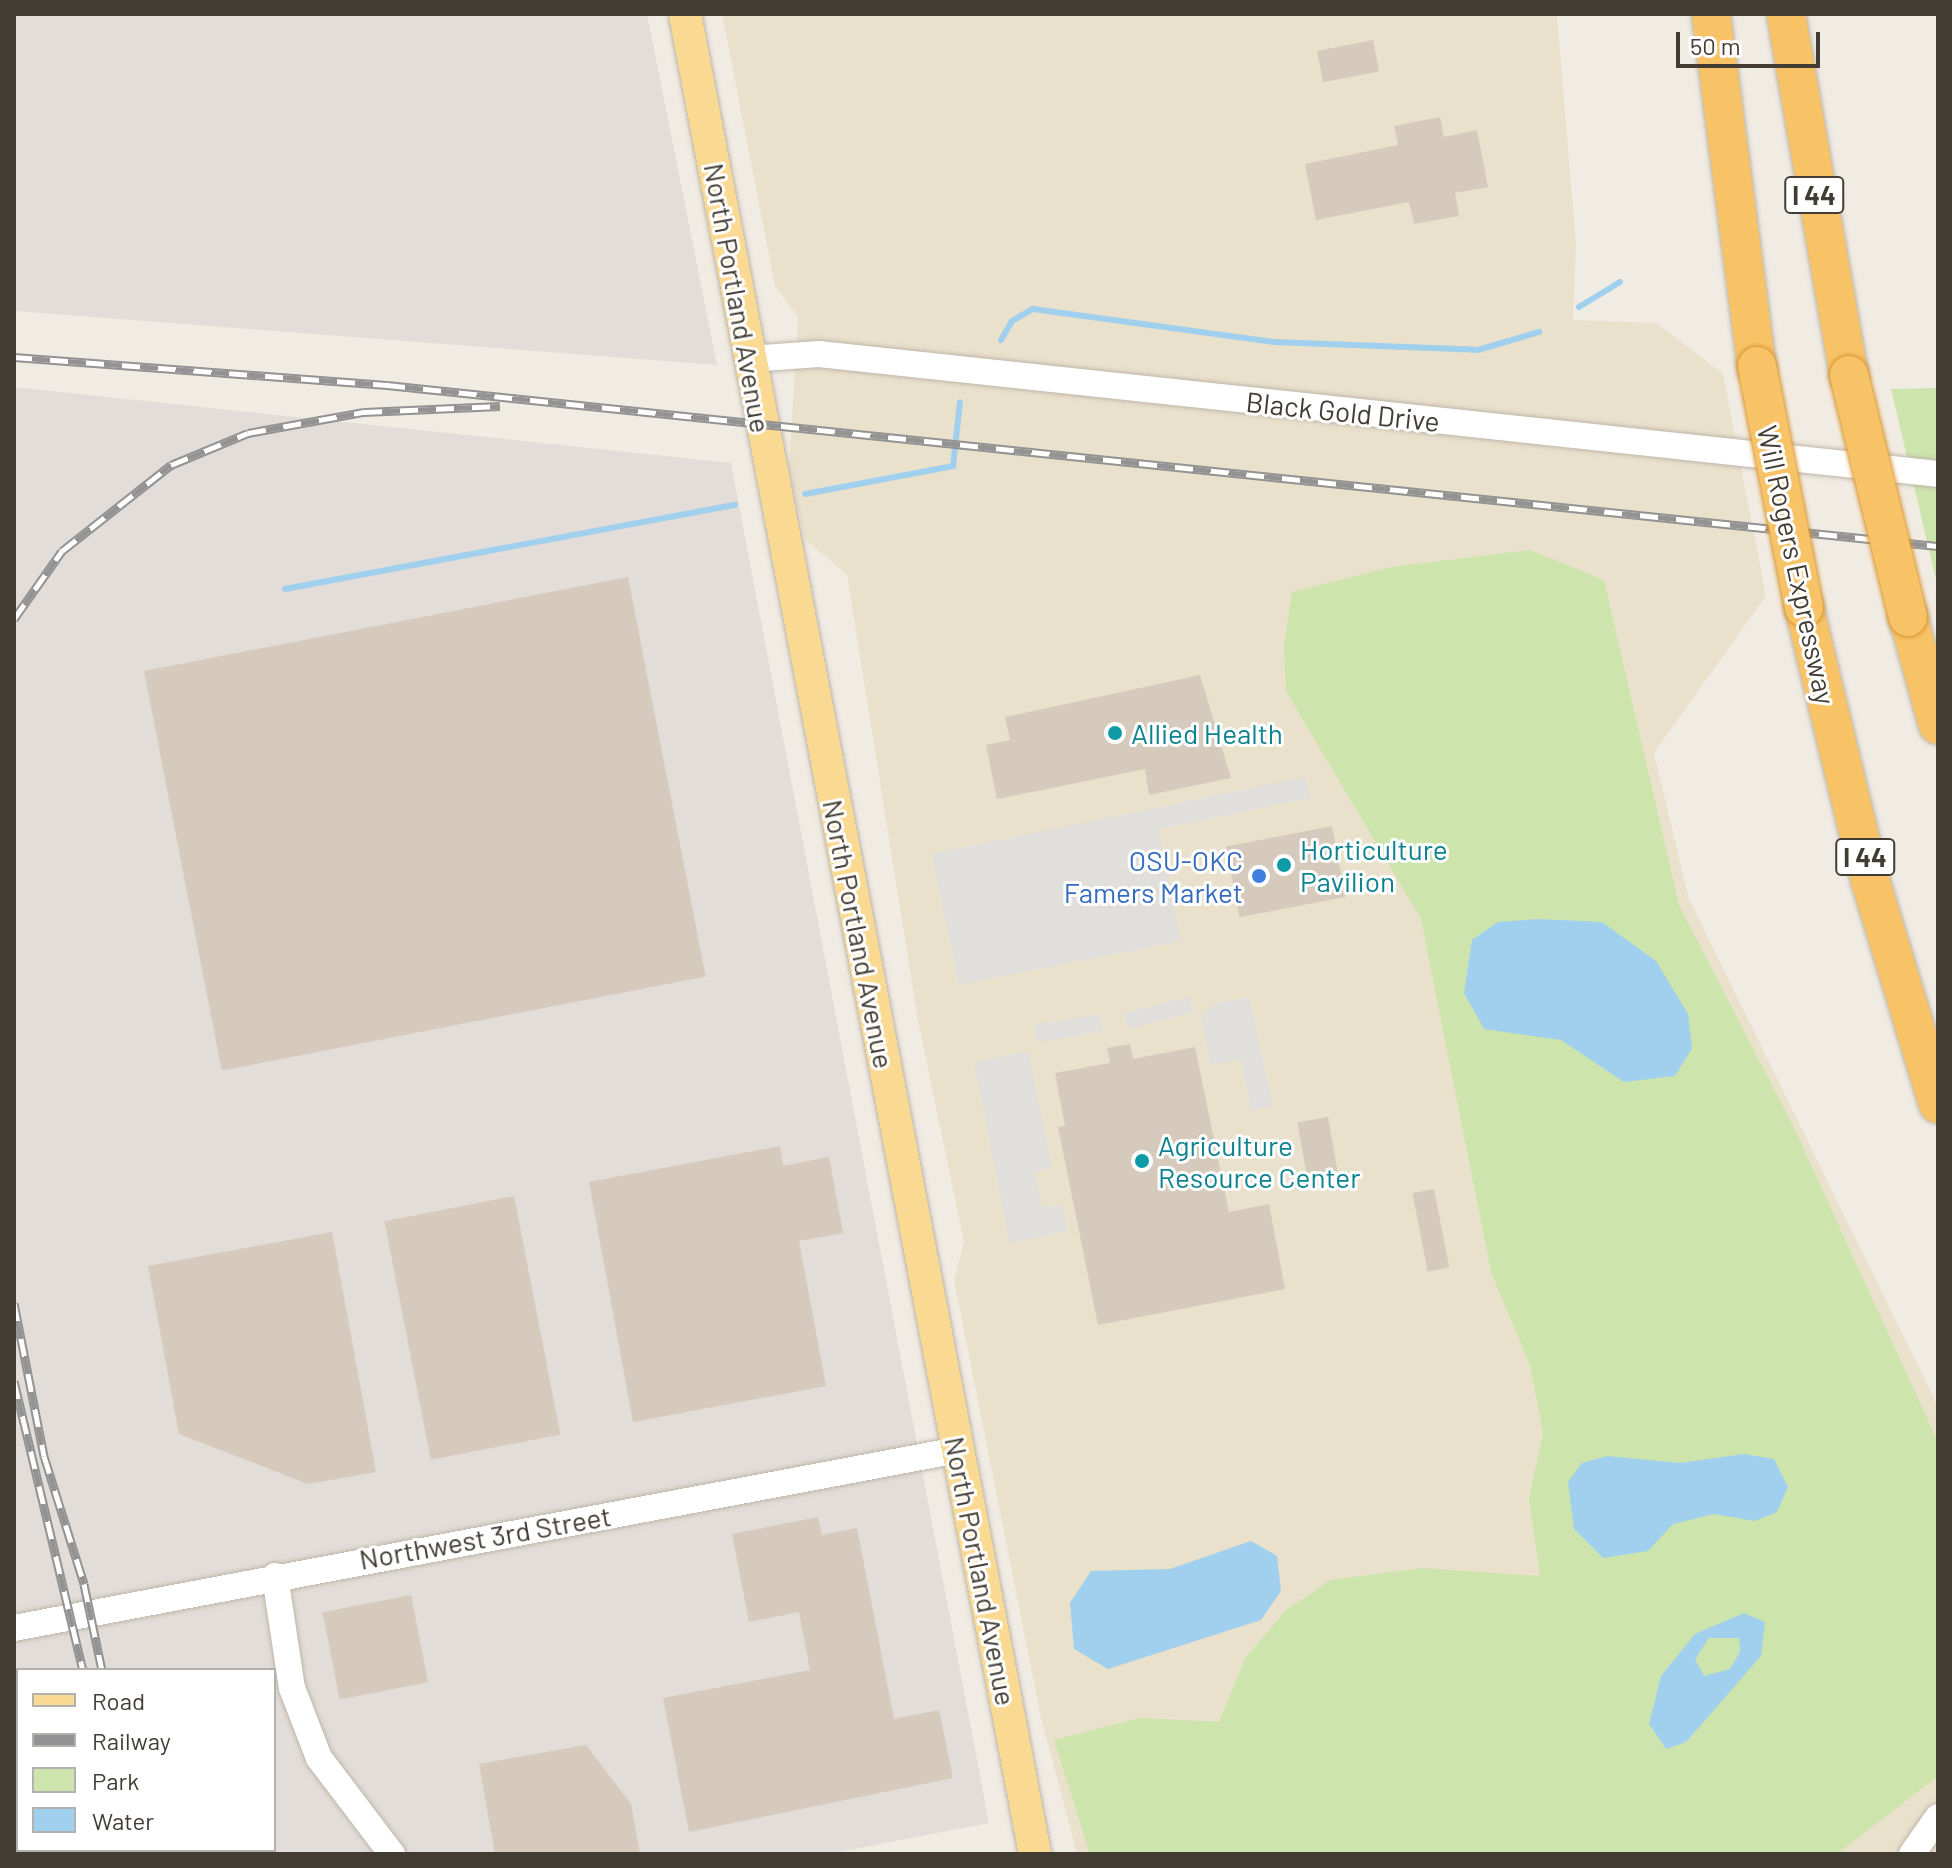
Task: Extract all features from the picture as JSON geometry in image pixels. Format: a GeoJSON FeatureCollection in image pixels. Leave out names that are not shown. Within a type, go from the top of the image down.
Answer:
{"type":"FeatureCollection","features":[{"type":"Feature","properties":{"kind":"highway","name":"Will Rogers Expressway"},"geometry":{"type":"LineString","coordinates":[[1711,14],[1757,366],[1804,607],[1871,883],[1938,1104]]}},
{"type":"Feature","properties":{"kind":"highway","name":"I 44"},"geometry":{"type":"LineString","coordinates":[[1786,14],[1849,375],[1908,617],[1938,725]]}},
{"type":"Feature","properties":{"kind":"main road","name":"North Portland Avenue"},"geometry":{"type":"LineString","coordinates":[[685,14],[1035,1854]]}},
{"type":"Feature","properties":{"kind":"street","name":"Black Gold Drive"},"geometry":{"type":"LineString","coordinates":[[749,359],[819,354],[1938,474]]}},
{"type":"Feature","properties":{"kind":"street","name":"Northwest 3rd Street"},"geometry":{"type":"LineString","coordinates":[[14,1628],[275,1576],[958,1450]]}},
{"type":"Feature","properties":{"kind":"street"},"geometry":{"type":"LineString","coordinates":[[275,1576],[292,1688],[319,1758],[392,1854]]}},
{"type":"Feature","properties":{"kind":"street"},"geometry":{"type":"LineString","coordinates":[[1912,1854],[1938,1817]]}},
{"type":"Feature","properties":{"kind":"shaded area"},"geometry":{"type":"Polygon","coordinates":[[[14,14],[647,14],[717,365],[14,311],[14,14]]]}},
{"type":"Feature","properties":{"kind":"shaded area"},"geometry":{"type":"Polygon","coordinates":[[[722,14],[1557,14],[1576,245],[1573,320],[1657,323],[1723,374],[1766,596],[1654,753],[1689,899],[1938,1406],[1938,1854],[1077,1854],[1041,1718],[954,1280],[964,1242],[918,1021],[847,575],[805,539],[789,469],[798,317],[775,286],[722,14]]]}},
{"type":"Feature","properties":{"kind":"shaded area"},"geometry":{"type":"Polygon","coordinates":[[[14,387],[731,463],[989,1823],[828,1854],[14,1854],[14,387]]]}},
{"type":"Feature","properties":{"kind":"shaded area"},"geometry":{"type":"Polygon","coordinates":[[[1305,777],[1311,798],[1159,829],[1181,941],[959,985],[932,854],[1305,777]]]}},
{"type":"Feature","properties":{"kind":"shaded area"},"geometry":{"type":"Polygon","coordinates":[[[1189,997],[1193,1013],[1128,1029],[1124,1013],[1189,997]]]}},
{"type":"Feature","properties":{"kind":"shaded area"},"geometry":{"type":"Polygon","coordinates":[[[1249,997],[1273,1106],[1251,1111],[1241,1059],[1210,1065],[1201,1016],[1217,1003],[1249,997]]]}},
{"type":"Feature","properties":{"kind":"shaded area"},"geometry":{"type":"Polygon","coordinates":[[[1100,1014],[1103,1032],[1037,1042],[1034,1024],[1100,1014]]]}},
{"type":"Feature","properties":{"kind":"shaded area"},"geometry":{"type":"Polygon","coordinates":[[[1028,1051],[1052,1168],[1035,1172],[1042,1207],[1062,1204],[1067,1231],[1010,1243],[974,1062],[1028,1051]]]}},
{"type":"Feature","properties":{"kind":"green space"},"geometry":{"type":"Polygon","coordinates":[[[1938,388],[1938,588],[1891,389],[1938,388]]]}},
{"type":"Feature","properties":{"kind":"green space"},"geometry":{"type":"Polygon","coordinates":[[[1530,550],[1604,580],[1679,905],[1795,1130],[1938,1442],[1938,1776],[1837,1854],[1090,1854],[1054,1740],[1140,1718],[1219,1722],[1245,1659],[1285,1611],[1330,1580],[1423,1568],[1540,1576],[1529,1498],[1543,1433],[1530,1365],[1491,1272],[1421,919],[1286,691],[1284,644],[1292,592],[1391,567],[1530,550]]]}},
{"type":"Feature","properties":{"kind":"water"},"geometry":{"type":"Polygon","coordinates":[[[1538,919],[1602,922],[1656,961],[1688,1014],[1692,1048],[1675,1076],[1624,1082],[1561,1040],[1484,1029],[1464,993],[1472,940],[1498,922],[1538,919]]]}},
{"type":"Feature","properties":{"kind":"water"},"geometry":{"type":"Polygon","coordinates":[[[1744,1454],[1774,1459],[1788,1487],[1777,1512],[1755,1521],[1714,1514],[1673,1524],[1648,1551],[1603,1558],[1574,1529],[1568,1482],[1582,1463],[1607,1456],[1680,1463],[1744,1454]]]}},
{"type":"Feature","properties":{"kind":"water"},"geometry":{"type":"Polygon","coordinates":[[[1251,1541],[1277,1556],[1281,1591],[1261,1620],[1108,1669],[1074,1649],[1070,1603],[1091,1571],[1170,1569],[1251,1541]]]}},
{"type":"Feature","properties":{"kind":"water"},"geometry":{"type":"Polygon","coordinates":[[[1744,1613],[1765,1622],[1761,1656],[1686,1742],[1666,1749],[1649,1724],[1661,1676],[1695,1634],[1744,1613]],[[1709,1638],[1695,1659],[1704,1676],[1730,1669],[1740,1652],[1739,1638],[1709,1638]]]}},
{"type":"Feature","properties":{"kind":"building"},"geometry":{"type":"Polygon","coordinates":[[[1373,40],[1379,71],[1323,82],[1317,51],[1373,40]]]}},
{"type":"Feature","properties":{"kind":"building"},"geometry":{"type":"Polygon","coordinates":[[[1440,117],[1444,137],[1477,130],[1488,187],[1455,193],[1459,216],[1414,224],[1409,202],[1316,220],[1305,164],[1398,145],[1394,126],[1440,117]]]}},
{"type":"Feature","properties":{"kind":"building"},"geometry":{"type":"Polygon","coordinates":[[[628,577],[706,977],[222,1071],[144,671],[628,577]]]}},
{"type":"Feature","properties":{"kind":"building","name":"Allied Health"},"geometry":{"type":"Polygon","coordinates":[[[1200,675],[1231,778],[1149,795],[1145,769],[997,799],[986,745],[1010,740],[1005,717],[1200,675]]]}},
{"type":"Feature","properties":{"kind":"building","name":"Horticulture Pavilion"},"geometry":{"type":"Polygon","coordinates":[[[1332,826],[1346,897],[1240,917],[1226,847],[1332,826]]]}},
{"type":"Feature","properties":{"kind":"building"},"geometry":{"type":"Polygon","coordinates":[[[1130,1044],[1133,1059],[1195,1047],[1229,1212],[1269,1204],[1285,1289],[1098,1325],[1058,1127],[1065,1126],[1055,1073],[1110,1063],[1107,1048],[1130,1044]]]}},
{"type":"Feature","properties":{"kind":"building"},"geometry":{"type":"Polygon","coordinates":[[[1328,1117],[1338,1171],[1307,1177],[1297,1122],[1328,1117]]]}},
{"type":"Feature","properties":{"kind":"building"},"geometry":{"type":"Polygon","coordinates":[[[780,1146],[783,1166],[829,1157],[843,1233],[799,1241],[826,1386],[633,1422],[589,1182],[780,1146]]]}},
{"type":"Feature","properties":{"kind":"building"},"geometry":{"type":"Polygon","coordinates":[[[1434,1189],[1449,1268],[1428,1272],[1412,1193],[1434,1189]]]}},
{"type":"Feature","properties":{"kind":"building"},"geometry":{"type":"Polygon","coordinates":[[[514,1196],[560,1435],[431,1460],[384,1221],[514,1196]]]}},
{"type":"Feature","properties":{"kind":"building"},"geometry":{"type":"Polygon","coordinates":[[[332,1232],[376,1472],[308,1484],[179,1434],[148,1266],[332,1232]]]}},
{"type":"Feature","properties":{"kind":"building"},"geometry":{"type":"Polygon","coordinates":[[[818,1517],[822,1535],[857,1528],[894,1719],[939,1710],[953,1778],[689,1832],[663,1698],[810,1670],[799,1612],[749,1622],[732,1534],[818,1517]]]}},
{"type":"Feature","properties":{"kind":"building"},"geometry":{"type":"Polygon","coordinates":[[[411,1595],[428,1682],[340,1700],[323,1612],[411,1595]]]}},
{"type":"Feature","properties":{"kind":"building"},"geometry":{"type":"Polygon","coordinates":[[[586,1745],[631,1804],[640,1854],[495,1854],[479,1764],[586,1745]]]}},
{"type":"Feature","properties":{"kind":"waterway"},"geometry":{"type":"LineString","coordinates":[[1579,307],[1620,282]]}},
{"type":"Feature","properties":{"kind":"waterway"},"geometry":{"type":"LineString","coordinates":[[1001,340],[1012,321],[1033,309],[1274,342],[1478,350],[1539,332]]}},
{"type":"Feature","properties":{"kind":"waterway"},"geometry":{"type":"LineString","coordinates":[[805,494],[953,466],[960,402]]}},
{"type":"Feature","properties":{"kind":"waterway"},"geometry":{"type":"LineString","coordinates":[[285,589],[735,505]]}},
{"type":"Feature","properties":{"kind":"railway"},"geometry":{"type":"LineString","coordinates":[[14,357],[387,385],[1938,546]]}},
{"type":"Feature","properties":{"kind":"railway"},"geometry":{"type":"LineString","coordinates":[[14,619],[62,551],[171,465],[248,433],[364,412],[500,406]]}},
{"type":"Feature","properties":{"kind":"railway"},"geometry":{"type":"LineString","coordinates":[[14,1303],[44,1456],[84,1584],[102,1668]]}},
{"type":"Feature","properties":{"kind":"railway"},"geometry":{"type":"LineString","coordinates":[[14,1381],[83,1668]]}},
{"type":"Feature","properties":{"kind":"place","name":"Allied Health"},"geometry":{"type":"Point","coordinates":[1115,733]}},
{"type":"Feature","properties":{"kind":"place","name":"Horticulture Pavilion"},"geometry":{"type":"Point","coordinates":[1284,865]}},
{"type":"Feature","properties":{"kind":"place","name":"OSU-OKC Famers Market"},"geometry":{"type":"Point","coordinates":[1259,876]}},
{"type":"Feature","properties":{"kind":"place","name":"Agriculture Resource Center"},"geometry":{"type":"Point","coordinates":[1142,1161]}}]}
